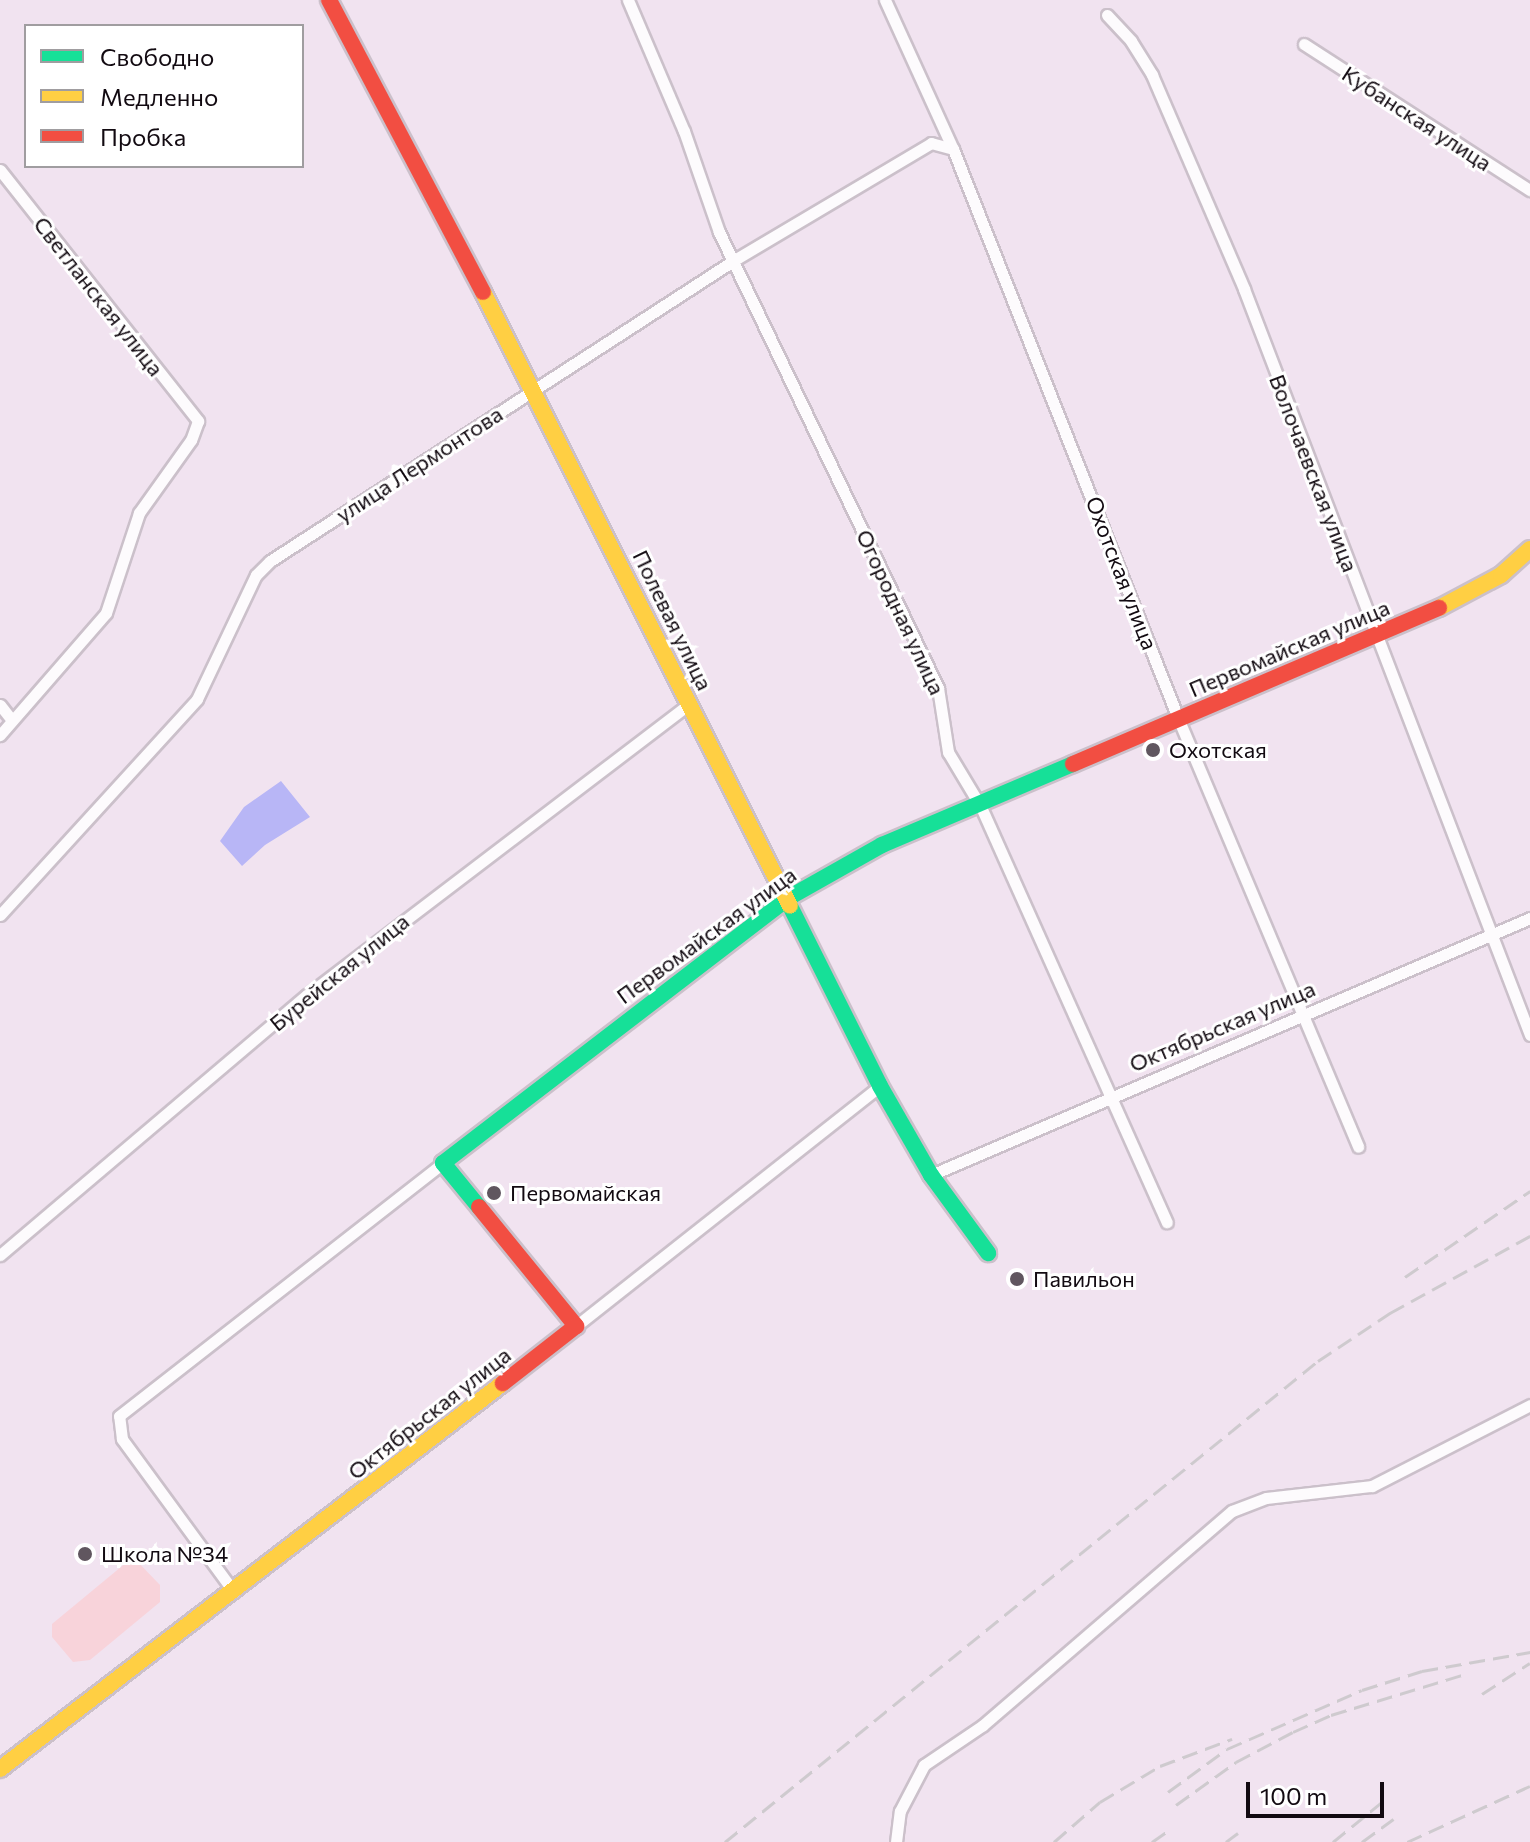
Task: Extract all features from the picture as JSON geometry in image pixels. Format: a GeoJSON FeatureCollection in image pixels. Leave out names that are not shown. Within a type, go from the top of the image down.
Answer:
{"type":"FeatureCollection","features":[{"type":"Feature","properties":{"kind":"main road","name":"Полевая улица"},"geometry":{"type":"LineString","coordinates":[[329,0],[534,389],[880,1086],[931,1175],[988,1253]]}},
{"type":"Feature","properties":{"kind":"main road","name":"Первомайская улица"},"geometry":{"type":"LineString","coordinates":[[443,1163],[788,898],[882,845],[981,807],[1178,718],[1374,636],[1491,580],[1530,549]]}},
{"type":"Feature","properties":{"kind":"main road"},"geometry":{"type":"LineString","coordinates":[[443,1163],[576,1326]]}},
{"type":"Feature","properties":{"kind":"main road","name":"Октябрьская улица"},"geometry":{"type":"LineString","coordinates":[[0,1769],[576,1326]]}},
{"type":"Feature","properties":{"kind":"street","name":"Огородная улица"},"geometry":{"type":"LineString","coordinates":[[628,0],[684,131],[719,232],[736,259],[938,688],[948,752],[981,807],[1167,1222]]}},
{"type":"Feature","properties":{"kind":"street","name":"Охотская улица"},"geometry":{"type":"LineString","coordinates":[[885,0],[953,149],[1178,718],[1358,1147]]}},
{"type":"Feature","properties":{"kind":"street","name":"Волочаевская улица"},"geometry":{"type":"LineString","coordinates":[[1107,15],[1139,52],[1244,289],[1374,636],[1530,1035]]}},
{"type":"Feature","properties":{"kind":"street","name":"Кубанская улица"},"geometry":{"type":"LineString","coordinates":[[1304,44],[1530,190]]}},
{"type":"Feature","properties":{"kind":"street","name":"улица Лермонтова"},"geometry":{"type":"LineString","coordinates":[[0,915],[197,699],[262,567],[736,259],[931,143],[953,149]]}},
{"type":"Feature","properties":{"kind":"street","name":"Светланская улица"},"geometry":{"type":"LineString","coordinates":[[0,170],[198,421],[191,440],[139,513],[106,613],[11,719]]}},
{"type":"Feature","properties":{"kind":"street","name":"Бурейская улица"},"geometry":{"type":"LineString","coordinates":[[0,1255],[307,995],[689,704]]}},
{"type":"Feature","properties":{"kind":"street"},"geometry":{"type":"LineString","coordinates":[[0,705],[11,719],[0,735]]}},
{"type":"Feature","properties":{"kind":"street","name":"Октябрьская улица"},"geometry":{"type":"LineString","coordinates":[[931,1175],[1530,918]]}},
{"type":"Feature","properties":{"kind":"street","name":"Октябрьская улица"},"geometry":{"type":"LineString","coordinates":[[576,1326],[880,1086]]}},
{"type":"Feature","properties":{"kind":"street","name":"Первомайская улица"},"geometry":{"type":"LineString","coordinates":[[234,1592],[117,1425],[119,1416],[443,1163]]}},
{"type":"Feature","properties":{"kind":"street"},"geometry":{"type":"LineString","coordinates":[[896,1842],[900,1811],[924,1765],[983,1725],[1232,1511],[1266,1498],[1372,1486],[1530,1405]]}},
{"type":"Feature","properties":{"kind":"shaded area"},"geometry":{"type":"Polygon","coordinates":[[[133,1557],[160,1585],[160,1602],[90,1660],[73,1662],[52,1637],[52,1624],[133,1557]]]}},
{"type":"Feature","properties":{"kind":"water"},"geometry":{"type":"Polygon","coordinates":[[[281,781],[310,817],[265,845],[242,866],[220,841],[244,807],[281,781]]]}},
{"type":"Feature","properties":{"kind":"railway"},"geometry":{"type":"LineString","coordinates":[[1405,1277],[1530,1191]]}},
{"type":"Feature","properties":{"kind":"railway"},"geometry":{"type":"LineString","coordinates":[[725,1842],[1318,1361],[1390,1313],[1530,1236]]}},
{"type":"Feature","properties":{"kind":"railway"},"geometry":{"type":"LineString","coordinates":[[1168,1792],[1227,1749],[1362,1690],[1422,1671],[1530,1652]]}},
{"type":"Feature","properties":{"kind":"railway"},"geometry":{"type":"LineString","coordinates":[[1482,1694],[1530,1663]]}},
{"type":"Feature","properties":{"kind":"railway"},"geometry":{"type":"LineString","coordinates":[[1176,1805],[1236,1762],[1293,1732],[1331,1715],[1465,1674]]}},
{"type":"Feature","properties":{"kind":"railway"},"geometry":{"type":"LineString","coordinates":[[1054,1842],[1100,1802],[1160,1766],[1232,1739]]}},
{"type":"Feature","properties":{"kind":"railway"},"geometry":{"type":"LineString","coordinates":[[1407,1842],[1530,1786]]}},
{"type":"Feature","properties":{"kind":"railway"},"geometry":{"type":"LineString","coordinates":[[1333,1842],[1382,1802]]}},
{"type":"Feature","properties":{"kind":"railway"},"geometry":{"type":"LineString","coordinates":[[1362,1842],[1394,1819]]}},
{"type":"Feature","properties":{"kind":"railway"},"geometry":{"type":"LineString","coordinates":[[1152,1842],[1169,1830]]}},
{"type":"Feature","properties":{"kind":"railway"},"geometry":{"type":"LineString","coordinates":[[1226,1842],[1238,1833]]}},
{"type":"Feature","properties":{"kind":"traffic: fast"},"geometry":{"type":"LineString","coordinates":[[479,1207],[443,1163],[788,898],[882,845],[1073,764]]}},
{"type":"Feature","properties":{"kind":"traffic: fast"},"geometry":{"type":"LineString","coordinates":[[790,906],[880,1086],[931,1175],[988,1253]]}},
{"type":"Feature","properties":{"kind":"traffic: slow"},"geometry":{"type":"LineString","coordinates":[[483,292],[790,906]]}},
{"type":"Feature","properties":{"kind":"traffic: slow"},"geometry":{"type":"LineString","coordinates":[[1439,608],[1501,575],[1530,549]]}},
{"type":"Feature","properties":{"kind":"traffic: slow"},"geometry":{"type":"LineString","coordinates":[[0,1769],[503,1383]]}},
{"type":"Feature","properties":{"kind":"traffic: jam"},"geometry":{"type":"LineString","coordinates":[[329,0],[483,292]]}},
{"type":"Feature","properties":{"kind":"traffic: jam"},"geometry":{"type":"LineString","coordinates":[[1073,764],[1439,608]]}},
{"type":"Feature","properties":{"kind":"traffic: jam"},"geometry":{"type":"LineString","coordinates":[[479,1207],[576,1326],[503,1383]]}},
{"type":"Feature","properties":{"kind":"place","name":"Охотская"},"geometry":{"type":"Point","coordinates":[1153,750]}},
{"type":"Feature","properties":{"kind":"place","name":"Первомайская"},"geometry":{"type":"Point","coordinates":[494,1193]}},
{"type":"Feature","properties":{"kind":"place","name":"Павильон"},"geometry":{"type":"Point","coordinates":[1017,1279]}},
{"type":"Feature","properties":{"kind":"place","name":"Школа №34"},"geometry":{"type":"Point","coordinates":[85,1554]}}]}
